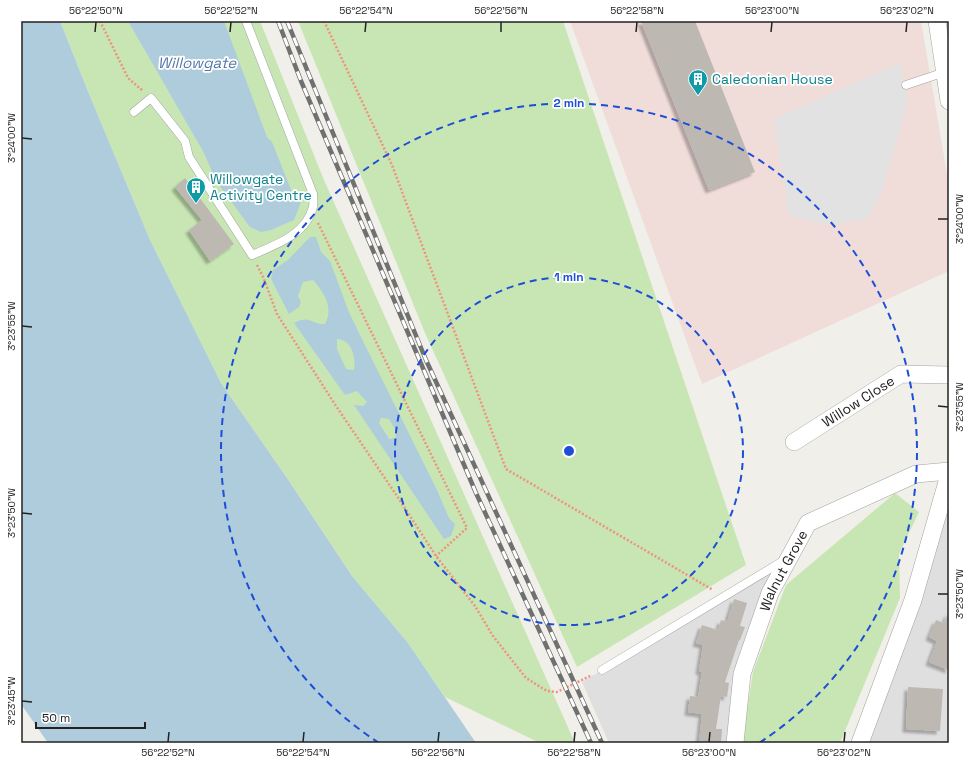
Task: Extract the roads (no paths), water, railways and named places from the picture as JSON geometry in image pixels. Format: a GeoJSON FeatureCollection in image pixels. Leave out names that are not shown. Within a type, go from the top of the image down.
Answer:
{"type":"FeatureCollection","features":[{"type":"Feature","properties":{"kind":"street"},"geometry":{"type":"LineString","coordinates":[[937,21],[949,101]]}},
{"type":"Feature","properties":{"kind":"street","name":"Willow Close"},"geometry":{"type":"LineString","coordinates":[[794,442],[901,374],[949,376]]}},
{"type":"Feature","properties":{"kind":"street","name":"Walnut Grove"},"geometry":{"type":"LineString","coordinates":[[735,743],[742,674],[770,594],[808,523],[916,474],[949,471]]}},
{"type":"Feature","properties":{"kind":"street"},"geometry":{"type":"LineString","coordinates":[[860,743],[913,600],[949,475]]}},
{"type":"Feature","properties":{"kind":"lane"},"geometry":{"type":"LineString","coordinates":[[134,112],[151,98],[185,141],[189,157],[252,256],[291,237],[309,217],[313,206],[313,194],[246,21]]}},
{"type":"Feature","properties":{"kind":"lane"},"geometry":{"type":"LineString","coordinates":[[906,85],[944,72]]}},
{"type":"Feature","properties":{"kind":"lane"},"geometry":{"type":"LineString","coordinates":[[602,670],[790,557]]}},
{"type":"Feature","properties":{"kind":"water"},"geometry":{"type":"Polygon","coordinates":[[[21,21],[60,21],[150,240],[221,383],[289,481],[352,576],[408,643],[476,743],[48,743],[21,704],[21,21]]]}},
{"type":"Feature","properties":{"kind":"water","name":"Willowgate"},"geometry":{"type":"Polygon","coordinates":[[[128,21],[224,21],[267,137],[272,142],[292,192],[301,202],[294,220],[271,230],[261,232],[250,227],[216,181],[204,153],[128,21]]]}},
{"type":"Feature","properties":{"kind":"water"},"geometry":{"type":"Polygon","coordinates":[[[310,237],[316,237],[321,252],[330,261],[348,310],[358,331],[437,490],[449,518],[455,524],[451,536],[444,539],[354,405],[363,406],[367,402],[357,391],[345,395],[294,323],[299,320],[307,320],[325,324],[328,318],[328,306],[324,295],[313,280],[303,282],[298,296],[301,302],[299,307],[289,314],[271,279],[273,270],[288,260],[310,237]],[[337,339],[337,349],[346,369],[354,370],[352,350],[346,342],[337,339]],[[381,418],[379,423],[389,439],[396,438],[396,431],[389,419],[381,418]]]}},
{"type":"Feature","properties":{"kind":"railway"},"geometry":{"type":"LineString","coordinates":[[278,21],[301,81],[476,493],[591,743]]}},
{"type":"Feature","properties":{"kind":"railway"},"geometry":{"type":"LineString","coordinates":[[287,21],[426,360],[602,743]]}},
{"type":"Feature","properties":{"kind":"place","name":"Caledonian House"},"geometry":{"type":"Point","coordinates":[698,96]}},
{"type":"Feature","properties":{"kind":"place","name":"Willowgate Activity Centre"},"geometry":{"type":"Point","coordinates":[196,204]}}]}
